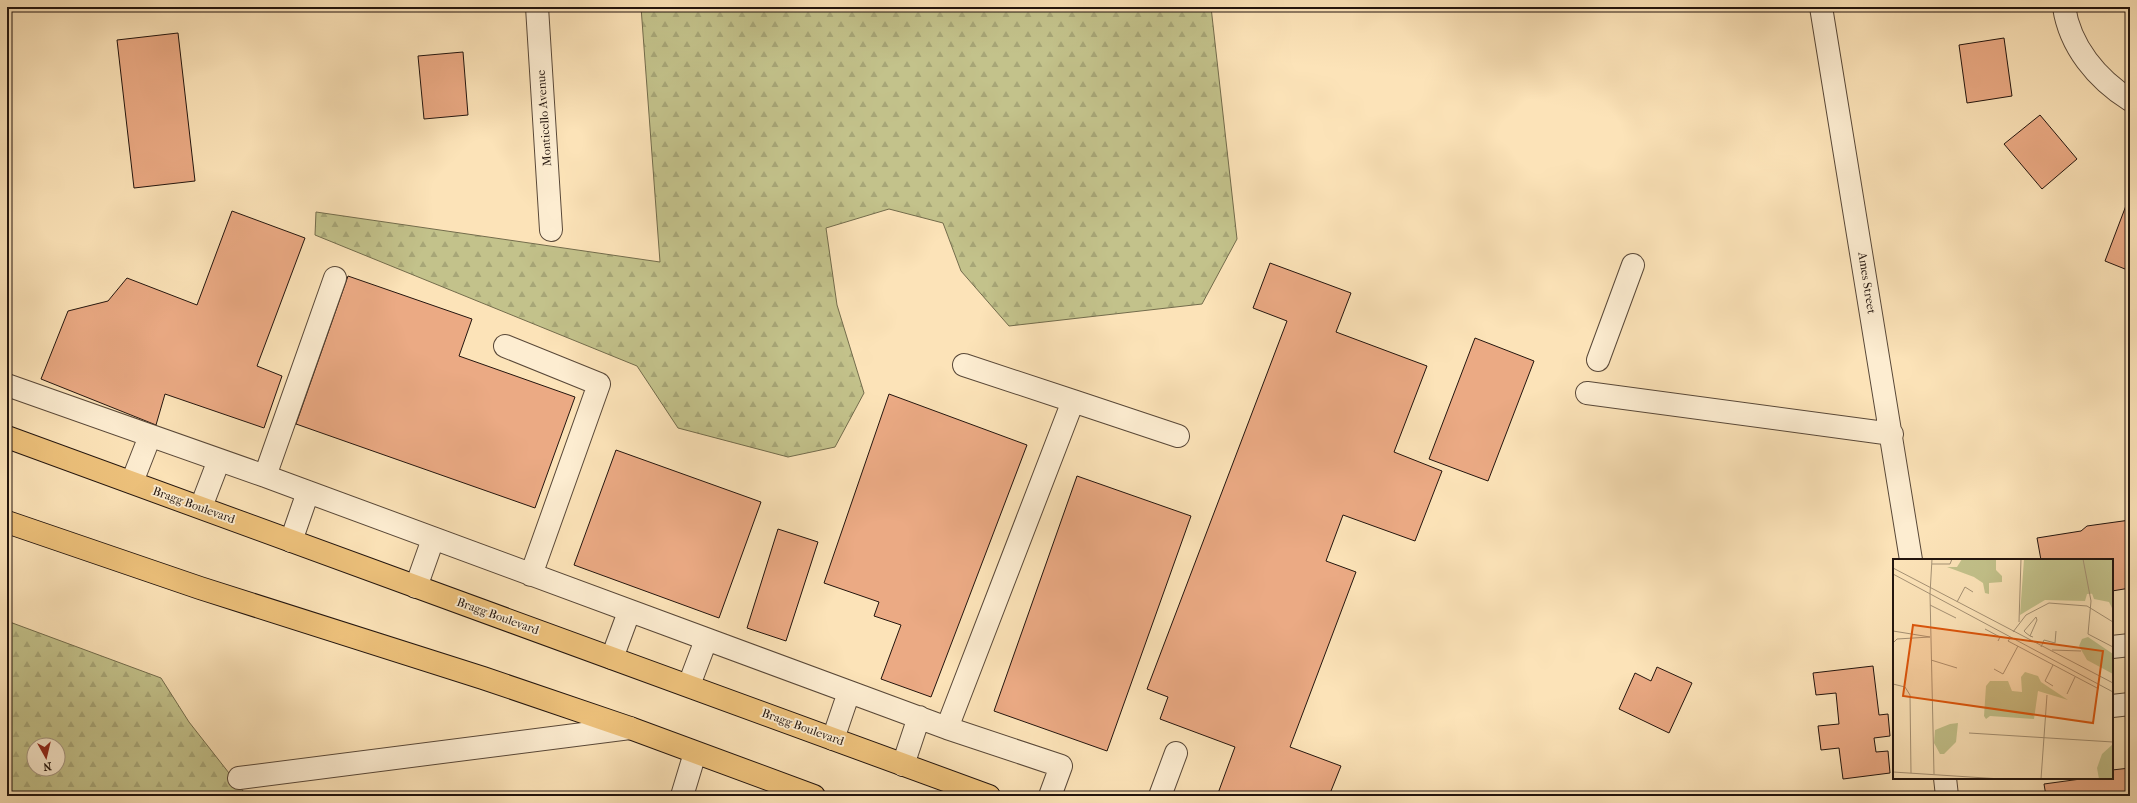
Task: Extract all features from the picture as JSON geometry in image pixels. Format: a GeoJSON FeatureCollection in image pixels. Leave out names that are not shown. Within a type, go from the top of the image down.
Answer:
{"type":"FeatureCollection","features":[{"type":"Feature","properties":{"kind":"main road","name":"Bragg Boulevard"},"geometry":{"type":"LineString","coordinates":[[7,437],[689,685],[989,796]]}},
{"type":"Feature","properties":{"kind":"main road"},"geometry":{"type":"LineString","coordinates":[[7,522],[200,588],[483,678],[630,728],[812,796]]}},
{"type":"Feature","properties":{"kind":"street","name":"Monticello Avenue"},"geometry":{"type":"LineString","coordinates":[[537,7],[551,230]]}},
{"type":"Feature","properties":{"kind":"street","name":"Ames Street"},"geometry":{"type":"LineString","coordinates":[[1821,7],[1892,434],[1911,559]]}},
{"type":"Feature","properties":{"kind":"street"},"geometry":{"type":"LineString","coordinates":[[2064,7],[2066,19],[2074,39],[2086,59],[2100,76],[2130,100]]}},
{"type":"Feature","properties":{"kind":"street"},"geometry":{"type":"LineString","coordinates":[[1598,360],[1633,265]]}},
{"type":"Feature","properties":{"kind":"street"},"geometry":{"type":"LineString","coordinates":[[265,476],[335,278]]}},
{"type":"Feature","properties":{"kind":"street"},"geometry":{"type":"LineString","coordinates":[[505,346],[599,384],[531,575]]}},
{"type":"Feature","properties":{"kind":"street"},"geometry":{"type":"LineString","coordinates":[[964,365],[1178,436]]}},
{"type":"Feature","properties":{"kind":"street"},"geometry":{"type":"LineString","coordinates":[[7,385],[265,476],[629,612],[947,728],[1061,766],[1050,796]]}},
{"type":"Feature","properties":{"kind":"street"},"geometry":{"type":"LineString","coordinates":[[1587,393],[1892,434]]}},
{"type":"Feature","properties":{"kind":"street"},"geometry":{"type":"LineString","coordinates":[[947,728],[1073,401]]}},
{"type":"Feature","properties":{"kind":"street"},"geometry":{"type":"LineString","coordinates":[[132,482],[150,436]]}},
{"type":"Feature","properties":{"kind":"street"},"geometry":{"type":"LineString","coordinates":[[201,507],[219,460]]}},
{"type":"Feature","properties":{"kind":"street"},"geometry":{"type":"LineString","coordinates":[[291,541],[308,492]]}},
{"type":"Feature","properties":{"kind":"street"},"geometry":{"type":"LineString","coordinates":[[416,587],[433,539]]}},
{"type":"Feature","properties":{"kind":"street"},"geometry":{"type":"LineString","coordinates":[[612,658],[629,612]]}},
{"type":"Feature","properties":{"kind":"street"},"geometry":{"type":"LineString","coordinates":[[689,685],[706,640]]}},
{"type":"Feature","properties":{"kind":"street"},"geometry":{"type":"LineString","coordinates":[[2113,647],[2130,645]]}},
{"type":"Feature","properties":{"kind":"street"},"geometry":{"type":"LineString","coordinates":[[833,739],[849,692]]}},
{"type":"Feature","properties":{"kind":"street"},"geometry":{"type":"LineString","coordinates":[[2113,706],[2130,704]]}},
{"type":"Feature","properties":{"kind":"street"},"geometry":{"type":"LineString","coordinates":[[902,765],[919,717]]}},
{"type":"Feature","properties":{"kind":"street"},"geometry":{"type":"LineString","coordinates":[[239,778],[630,728]]}},
{"type":"Feature","properties":{"kind":"street"},"geometry":{"type":"LineString","coordinates":[[682,796],[695,753]]}},
{"type":"Feature","properties":{"kind":"street"},"geometry":{"type":"LineString","coordinates":[[1160,796],[1176,753]]}},
{"type":"Feature","properties":{"kind":"street"},"geometry":{"type":"LineString","coordinates":[[1944,779],[1947,796]]}},
{"type":"Feature","properties":{"kind":"green space"},"geometry":{"type":"Polygon","coordinates":[[[641,7],[1211,7],[1237,239],[1202,304],[1009,326],[961,271],[943,223],[889,209],[826,228],[837,305],[864,393],[835,447],[788,457],[678,428],[637,366],[315,235],[316,212],[660,262],[641,7]]]}},
{"type":"Feature","properties":{"kind":"green space"},"geometry":{"type":"Polygon","coordinates":[[[7,621],[161,678],[189,722],[247,796],[7,796],[7,621]]]}},
{"type":"Feature","properties":{"kind":"building"},"geometry":{"type":"Polygon","coordinates":[[[178,33],[195,181],[134,188],[117,40],[178,33]]]}},
{"type":"Feature","properties":{"kind":"building"},"geometry":{"type":"Polygon","coordinates":[[[2004,38],[2012,96],[1967,103],[1959,45],[2004,38]]]}},
{"type":"Feature","properties":{"kind":"building"},"geometry":{"type":"Polygon","coordinates":[[[463,52],[468,115],[424,119],[418,56],[463,52]]]}},
{"type":"Feature","properties":{"kind":"building"},"geometry":{"type":"Polygon","coordinates":[[[2040,115],[2077,159],[2042,189],[2004,144],[2040,115]]]}},
{"type":"Feature","properties":{"kind":"building"},"geometry":{"type":"Polygon","coordinates":[[[2130,195],[2130,271],[2105,261],[2130,195]]]}},
{"type":"Feature","properties":{"kind":"building"},"geometry":{"type":"Polygon","coordinates":[[[232,211],[305,238],[257,366],[282,376],[264,428],[165,394],[156,425],[41,379],[68,311],[108,301],[127,278],[197,305],[232,211]]]}},
{"type":"Feature","properties":{"kind":"building"},"geometry":{"type":"Polygon","coordinates":[[[1270,263],[1351,293],[1336,332],[1427,366],[1394,452],[1442,471],[1415,541],[1343,515],[1326,561],[1356,572],[1290,747],[1341,766],[1329,796],[1217,796],[1235,747],[1160,719],[1168,697],[1147,689],[1287,321],[1253,308],[1270,263]]]}},
{"type":"Feature","properties":{"kind":"building"},"geometry":{"type":"Polygon","coordinates":[[[348,276],[472,319],[459,356],[575,397],[535,508],[296,424],[348,276]]]}},
{"type":"Feature","properties":{"kind":"building"},"geometry":{"type":"Polygon","coordinates":[[[1475,338],[1534,361],[1488,481],[1429,459],[1475,338]]]}},
{"type":"Feature","properties":{"kind":"building"},"geometry":{"type":"Polygon","coordinates":[[[889,394],[1027,445],[931,697],[881,679],[901,625],[874,616],[879,602],[824,583],[889,394]]]}},
{"type":"Feature","properties":{"kind":"building"},"geometry":{"type":"Polygon","coordinates":[[[616,450],[761,502],[719,618],[574,565],[616,450]]]}},
{"type":"Feature","properties":{"kind":"building"},"geometry":{"type":"Polygon","coordinates":[[[1077,476],[1191,516],[1107,751],[994,711],[1077,476]]]}},
{"type":"Feature","properties":{"kind":"building"},"geometry":{"type":"Polygon","coordinates":[[[2130,520],[2130,588],[2113,591],[2113,559],[2041,559],[2037,538],[2081,531],[2087,526],[2130,520]]]}},
{"type":"Feature","properties":{"kind":"building"},"geometry":{"type":"Polygon","coordinates":[[[778,529],[818,542],[786,641],[747,628],[778,529]]]}},
{"type":"Feature","properties":{"kind":"building"},"geometry":{"type":"Polygon","coordinates":[[[1873,666],[1879,715],[1888,714],[1890,736],[1874,738],[1876,752],[1888,751],[1890,773],[1843,779],[1839,748],[1821,750],[1818,726],[1839,724],[1836,693],[1816,695],[1813,673],[1873,666]]]}},
{"type":"Feature","properties":{"kind":"building"},"geometry":{"type":"Polygon","coordinates":[[[1657,667],[1692,683],[1669,733],[1619,709],[1635,673],[1651,681],[1657,667]]]}},
{"type":"Feature","properties":{"kind":"building"},"geometry":{"type":"Polygon","coordinates":[[[2130,768],[2130,796],[2046,796],[2044,784],[2081,779],[2113,779],[2113,770],[2130,768]]]}}]}
